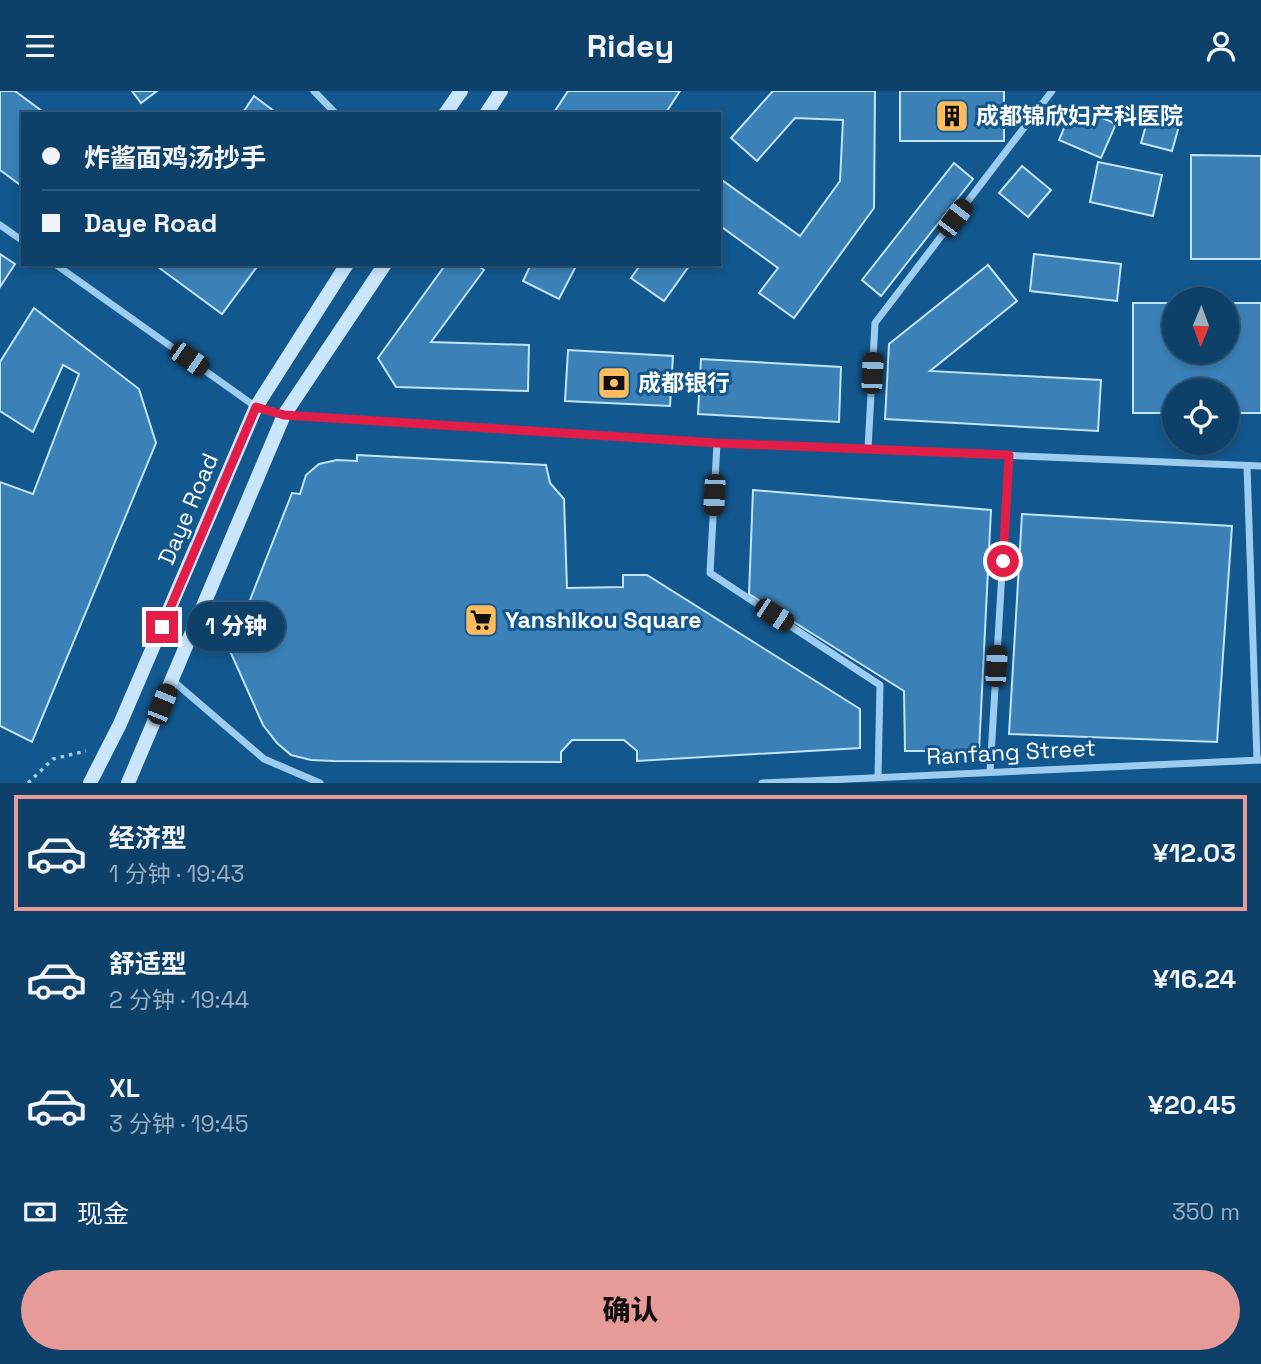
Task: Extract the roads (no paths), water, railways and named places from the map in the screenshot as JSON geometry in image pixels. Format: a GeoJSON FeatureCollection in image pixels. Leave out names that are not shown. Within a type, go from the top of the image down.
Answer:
{"type":"FeatureCollection","features":[{"type":"Feature","properties":{"kind":"main road"},"geometry":{"type":"LineString","coordinates":[[446,112],[461,91]]}},
{"type":"Feature","properties":{"kind":"main road"},"geometry":{"type":"LineString","coordinates":[[487,112],[501,91]]}},
{"type":"Feature","properties":{"kind":"main road","name":"Daye Road"},"geometry":{"type":"LineString","coordinates":[[90,783],[120,724],[256,407],[346,266]]}},
{"type":"Feature","properties":{"kind":"main road"},"geometry":{"type":"LineString","coordinates":[[128,783],[284,415],[384,266]]}},
{"type":"Feature","properties":{"kind":"street"},"geometry":{"type":"LineString","coordinates":[[314,91],[334,112]]}},
{"type":"Feature","properties":{"kind":"street"},"geometry":{"type":"LineString","coordinates":[[867,448],[875,323],[1052,91]]}},
{"type":"Feature","properties":{"kind":"street"},"geometry":{"type":"LineString","coordinates":[[0,225],[21,240]]}},
{"type":"Feature","properties":{"kind":"street"},"geometry":{"type":"LineString","coordinates":[[58,266],[256,407],[284,415],[717,443],[1261,466]]}},
{"type":"Feature","properties":{"kind":"street"},"geometry":{"type":"LineString","coordinates":[[717,443],[710,573],[880,685],[878,777]]}},
{"type":"Feature","properties":{"kind":"street"},"geometry":{"type":"LineString","coordinates":[[990,772],[1009,455]]}},
{"type":"Feature","properties":{"kind":"street"},"geometry":{"type":"LineString","coordinates":[[1247,466],[1259,760]]}},
{"type":"Feature","properties":{"kind":"street"},"geometry":{"type":"LineString","coordinates":[[172,680],[264,759],[320,783]]}},
{"type":"Feature","properties":{"kind":"street","name":"Ranfang Street"},"geometry":{"type":"LineString","coordinates":[[762,783],[1259,760]]}},
{"type":"Feature","properties":{"kind":"place","name":"成都锦欣妇产科医院"},"geometry":{"type":"Point","coordinates":[952,116]}},
{"type":"Feature","properties":{"kind":"place","name":"成都银行"},"geometry":{"type":"Point","coordinates":[614,383]}},
{"type":"Feature","properties":{"kind":"place","name":"Yanshikou Square"},"geometry":{"type":"Point","coordinates":[481,620]}}]}
